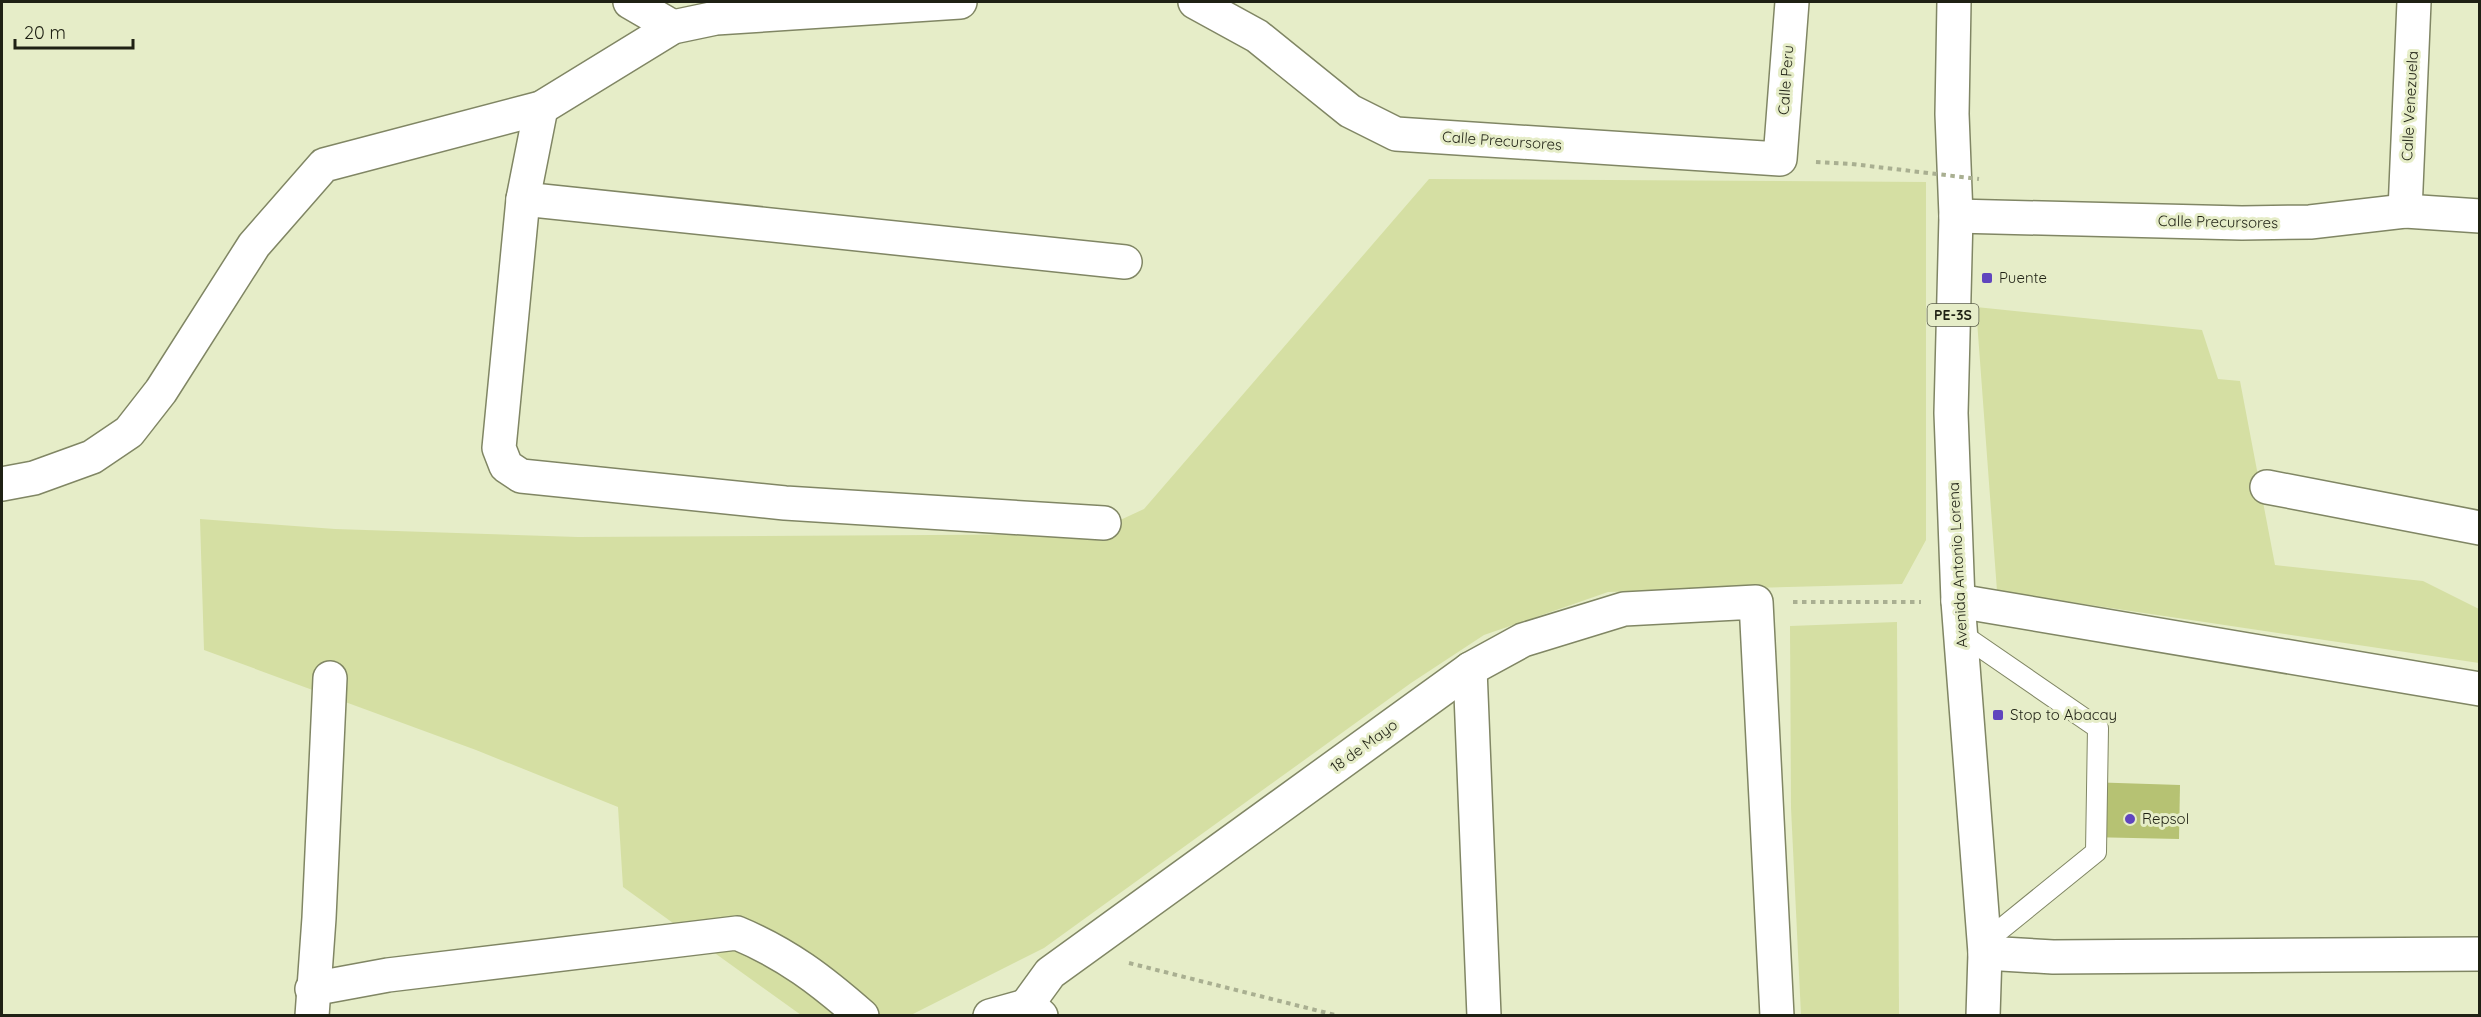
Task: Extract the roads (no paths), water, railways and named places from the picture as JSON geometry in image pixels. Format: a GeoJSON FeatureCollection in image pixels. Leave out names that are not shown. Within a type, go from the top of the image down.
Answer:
{"type":"FeatureCollection","features":[{"type":"Feature","properties":{"kind":"main road"},"geometry":{"type":"LineString","coordinates":[[630,2],[674,27]]}},
{"type":"Feature","properties":{"kind":"main road"},"geometry":{"type":"LineString","coordinates":[[2,484],[34,478],[92,457],[129,432],[161,391],[254,245],[324,165],[541,108],[674,27],[716,18],[943,2]]}},
{"type":"Feature","properties":{"kind":"main road","name":"Calle Precursores"},"geometry":{"type":"LineString","coordinates":[[1195,2],[1257,36],[1350,111],[1396,134],[1779,159]]}},
{"type":"Feature","properties":{"kind":"main road","name":"Calle Peru"},"geometry":{"type":"LineString","coordinates":[[1779,159],[1792,2]]}},
{"type":"Feature","properties":{"kind":"main road","name":"Avenida Antonio Lorena"},"geometry":{"type":"LineString","coordinates":[[1954,2],[1952,114],[1956,216],[1951,413],[1959,617],[1985,948],[1983,1016]]}},
{"type":"Feature","properties":{"kind":"main road","name":"Calle Venezuela"},"geometry":{"type":"LineString","coordinates":[[2404,211],[2415,2]]}},
{"type":"Feature","properties":{"kind":"main road"},"geometry":{"type":"LineString","coordinates":[[541,108],[524,199],[499,448],[506,466],[521,476],[785,503],[1104,524]]}},
{"type":"Feature","properties":{"kind":"main road"},"geometry":{"type":"LineString","coordinates":[[524,199],[1125,262]]}},
{"type":"Feature","properties":{"kind":"main road","name":"Calle Precursores"},"geometry":{"type":"LineString","coordinates":[[1956,216],[2242,223],[2310,222],[2404,211],[2480,216]]}},
{"type":"Feature","properties":{"kind":"main road"},"geometry":{"type":"LineString","coordinates":[[2267,487],[2480,528]]}},
{"type":"Feature","properties":{"kind":"main road","name":"18 de Mayo"},"geometry":{"type":"LineString","coordinates":[[1033,1011],[1050,973],[1470,669],[1523,640],[1624,609],[1756,602],[1778,1016]]}},
{"type":"Feature","properties":{"kind":"main road"},"geometry":{"type":"LineString","coordinates":[[1959,617],[2480,689]]}},
{"type":"Feature","properties":{"kind":"main road"},"geometry":{"type":"LineString","coordinates":[[1470,669],[1484,1016]]}},
{"type":"Feature","properties":{"kind":"main road"},"geometry":{"type":"LineString","coordinates":[[330,678],[320,918],[312,1002],[388,975],[737,933],[771,948],[817,976],[862,1016]]}},
{"type":"Feature","properties":{"kind":"main road"},"geometry":{"type":"LineString","coordinates":[[1985,948],[2053,957],[2480,954]]}},
{"type":"Feature","properties":{"kind":"main road"},"geometry":{"type":"LineString","coordinates":[[990,1016],[1033,1011]]}},
{"type":"Feature","properties":{"kind":"lane"},"geometry":{"type":"LineString","coordinates":[[1959,617],[2098,728],[2096,852],[1985,948]]}},
{"type":"Feature","properties":{"kind":"place","name":"Puente"},"geometry":{"type":"Point","coordinates":[1987,278]}},
{"type":"Feature","properties":{"kind":"place","name":"Stop to Abacay"},"geometry":{"type":"Point","coordinates":[1998,715]}},
{"type":"Feature","properties":{"kind":"place","name":"Repsol"},"geometry":{"type":"Point","coordinates":[2130,819]}}]}
